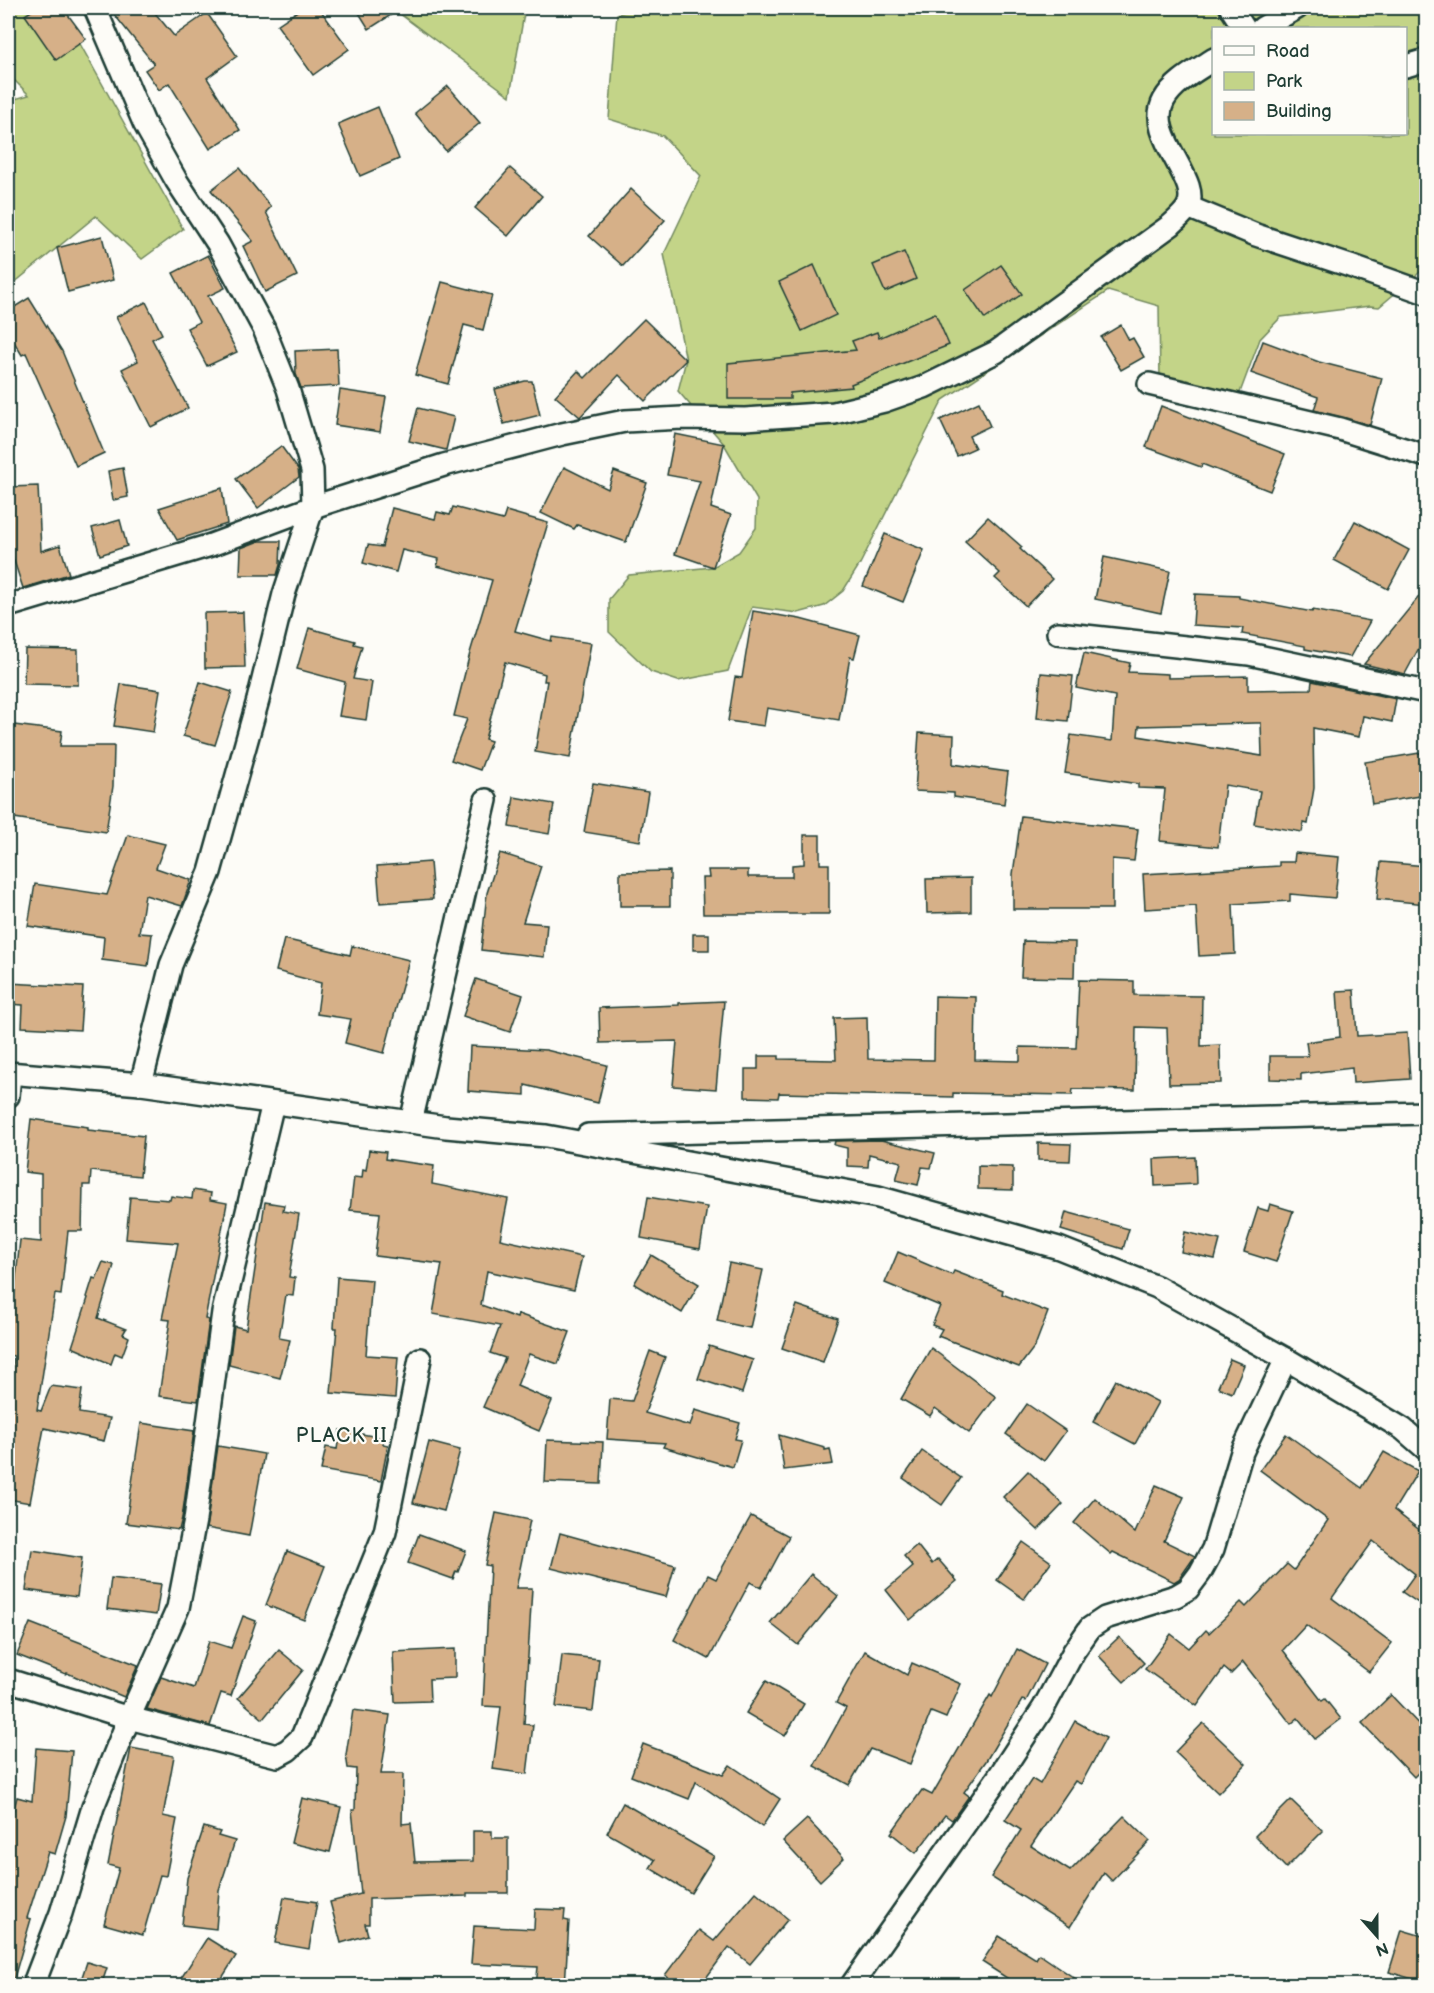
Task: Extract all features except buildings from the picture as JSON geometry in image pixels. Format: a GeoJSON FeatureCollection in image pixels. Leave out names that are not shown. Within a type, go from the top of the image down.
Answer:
{"type":"FeatureCollection","features":[{"type":"Feature","properties":{"kind":"street"},"geometry":{"type":"LineString","coordinates":[[95,8],[144,123],[176,180],[218,244],[264,329],[288,389],[312,470],[313,507],[284,594],[258,700],[210,872],[171,965],[141,1084]]}},
{"type":"Feature","properties":{"kind":"street"},"geometry":{"type":"LineString","coordinates":[[1231,8],[1243,27]]}},
{"type":"Feature","properties":{"kind":"street"},"geometry":{"type":"LineString","coordinates":[[1264,27],[1297,8]]}},
{"type":"Feature","properties":{"kind":"street"},"geometry":{"type":"LineString","coordinates":[[1407,66],[1426,60]]}},
{"type":"Feature","properties":{"kind":"street"},"geometry":{"type":"LineString","coordinates":[[8,606],[211,545],[313,507],[444,465],[562,434],[625,421],[682,418],[745,419],[834,413],[884,401],[957,372],[996,352],[1171,225],[1188,207],[1189,194],[1185,179],[1161,131],[1160,116],[1163,101],[1177,85],[1212,63]]}},
{"type":"Feature","properties":{"kind":"street"},"geometry":{"type":"LineString","coordinates":[[1188,207],[1256,235],[1426,294]]}},
{"type":"Feature","properties":{"kind":"street"},"geometry":{"type":"LineString","coordinates":[[1149,384],[1340,429],[1426,456]]}},
{"type":"Feature","properties":{"kind":"street"},"geometry":{"type":"LineString","coordinates":[[1058,633],[1249,654],[1426,693]]}},
{"type":"Feature","properties":{"kind":"street"},"geometry":{"type":"LineString","coordinates":[[411,1122],[486,800]]}},
{"type":"Feature","properties":{"kind":"street"},"geometry":{"type":"LineString","coordinates":[[8,1096],[9,1073],[141,1084],[411,1122],[546,1136],[879,1197],[1059,1248],[1157,1287],[1286,1359],[1403,1429],[1426,1449]]}},
{"type":"Feature","properties":{"kind":"street"},"geometry":{"type":"LineString","coordinates":[[33,1986],[61,1913],[93,1807],[129,1718],[178,1608],[195,1520],[223,1312],[273,1103]]}},
{"type":"Feature","properties":{"kind":"street"},"geometry":{"type":"LineString","coordinates":[[546,1136],[1426,1113]]}},
{"type":"Feature","properties":{"kind":"street"},"geometry":{"type":"LineString","coordinates":[[8,1680],[129,1718],[278,1756],[288,1750],[302,1737],[385,1532],[420,1359]]}},
{"type":"Feature","properties":{"kind":"street"},"geometry":{"type":"LineString","coordinates":[[851,1986],[997,1779],[1044,1707],[1074,1651],[1090,1628],[1105,1618],[1176,1596],[1188,1589],[1200,1573],[1214,1549],[1242,1452],[1286,1359]]}},
{"type":"Feature","properties":{"kind":"green space"},"geometry":{"type":"Polygon","coordinates":[[[8,8],[60,8],[183,229],[142,259],[96,216],[8,288],[8,101],[29,95],[8,74],[8,8]]]}},
{"type":"Feature","properties":{"kind":"green space"},"geometry":{"type":"Polygon","coordinates":[[[392,8],[525,8],[510,96],[392,8]]]}},
{"type":"Feature","properties":{"kind":"green space"},"geometry":{"type":"Polygon","coordinates":[[[641,8],[1426,8],[1426,267],[1379,307],[1370,306],[1281,317],[1260,339],[1238,398],[1160,382],[1159,306],[1108,291],[943,400],[860,564],[843,591],[824,606],[798,613],[752,607],[728,671],[678,681],[651,672],[609,632],[609,599],[629,575],[713,567],[739,552],[756,528],[757,500],[724,444],[678,391],[686,360],[664,254],[701,176],[663,136],[609,119],[617,14],[641,8]]]}},
{"type":"Feature","properties":{"kind":"district","name":"PLACK II"},"geometry":{"type":"Point","coordinates":[342,1436]}}]}
